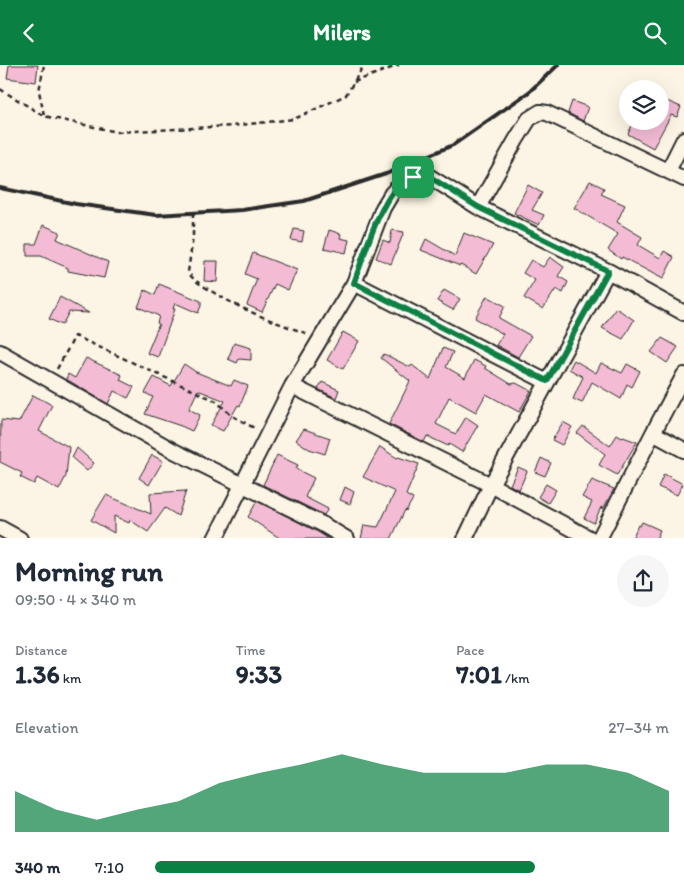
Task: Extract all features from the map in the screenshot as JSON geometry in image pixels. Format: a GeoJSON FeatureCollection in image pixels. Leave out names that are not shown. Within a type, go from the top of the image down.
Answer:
{"type":"FeatureCollection","features":[{"type":"Feature","properties":{"kind":"street"},"geometry":{"type":"LineString","coordinates":[[478,207],[529,119],[540,112],[547,113],[591,133],[684,179]]}},
{"type":"Feature","properties":{"kind":"street"},"geometry":{"type":"LineString","coordinates":[[668,171],[684,139]]}},
{"type":"Feature","properties":{"kind":"street"},"geometry":{"type":"LineString","coordinates":[[215,538],[292,387],[354,283],[383,208],[392,193],[401,184],[413,177],[430,177],[478,207],[608,271],[684,313]]}},
{"type":"Feature","properties":{"kind":"street"},"geometry":{"type":"LineString","coordinates":[[465,538],[491,485],[608,271]]}},
{"type":"Feature","properties":{"kind":"street"},"geometry":{"type":"LineString","coordinates":[[354,283],[547,381]]}},
{"type":"Feature","properties":{"kind":"street"},"geometry":{"type":"LineString","coordinates":[[0,352],[174,451],[322,524],[345,538]]}},
{"type":"Feature","properties":{"kind":"street"},"geometry":{"type":"LineString","coordinates":[[600,538],[652,433],[684,375]]}},
{"type":"Feature","properties":{"kind":"street"},"geometry":{"type":"LineString","coordinates":[[292,387],[491,485],[590,538]]}},
{"type":"Feature","properties":{"kind":"street"},"geometry":{"type":"LineString","coordinates":[[652,433],[684,450]]}},
{"type":"Feature","properties":{"kind":"street"},"geometry":{"type":"LineString","coordinates":[[0,529],[18,538]]}},
{"type":"Feature","properties":{"kind":"path"},"geometry":{"type":"LineString","coordinates":[[44,65],[40,91],[44,116]]}},
{"type":"Feature","properties":{"kind":"path"},"geometry":{"type":"LineString","coordinates":[[0,89],[44,116],[117,132],[232,126],[294,119],[346,95],[364,65]]}},
{"type":"Feature","properties":{"kind":"path"},"geometry":{"type":"LineString","coordinates":[[354,82],[399,65]]}},
{"type":"Feature","properties":{"kind":"path"},"geometry":{"type":"LineString","coordinates":[[193,213],[193,237],[188,272],[192,279],[249,312],[321,339]]}},
{"type":"Feature","properties":{"kind":"path"},"geometry":{"type":"LineString","coordinates":[[50,381],[75,336],[216,401],[231,415],[269,435]]}},
{"type":"Feature","properties":{"kind":"building"},"geometry":{"type":"Polygon","coordinates":[[[9,65],[38,65],[36,82],[7,78],[9,65]]]}},
{"type":"Feature","properties":{"kind":"building"},"geometry":{"type":"Polygon","coordinates":[[[572,101],[588,107],[583,121],[568,113],[572,101]]]}},
{"type":"Feature","properties":{"kind":"building"},"geometry":{"type":"Polygon","coordinates":[[[669,102],[681,107],[677,117],[671,115],[669,119],[669,102]]]}},
{"type":"Feature","properties":{"kind":"building"},"geometry":{"type":"Polygon","coordinates":[[[630,130],[663,130],[653,148],[628,134],[630,130]]]}},
{"type":"Feature","properties":{"kind":"building"},"geometry":{"type":"Polygon","coordinates":[[[590,181],[604,188],[601,194],[625,205],[617,222],[642,237],[638,245],[660,258],[664,251],[674,257],[663,279],[622,257],[621,259],[608,250],[618,234],[574,208],[590,181]]]}},
{"type":"Feature","properties":{"kind":"building"},"geometry":{"type":"Polygon","coordinates":[[[528,185],[542,193],[532,210],[544,215],[539,225],[514,213],[528,185]]]}},
{"type":"Feature","properties":{"kind":"building"},"geometry":{"type":"Polygon","coordinates":[[[43,225],[60,232],[57,239],[108,262],[104,278],[68,271],[68,268],[41,256],[27,256],[27,244],[36,244],[43,225]]]}},
{"type":"Feature","properties":{"kind":"building"},"geometry":{"type":"Polygon","coordinates":[[[294,229],[304,231],[302,242],[291,240],[294,229]]]}},
{"type":"Feature","properties":{"kind":"building"},"geometry":{"type":"Polygon","coordinates":[[[329,230],[341,234],[340,238],[349,240],[346,253],[324,248],[329,230]]]}},
{"type":"Feature","properties":{"kind":"building"},"geometry":{"type":"Polygon","coordinates":[[[392,230],[404,232],[391,264],[376,258],[383,240],[390,243],[392,230]]]}},
{"type":"Feature","properties":{"kind":"building"},"geometry":{"type":"Polygon","coordinates":[[[464,233],[493,245],[476,274],[461,265],[421,250],[426,239],[455,256],[464,233]]]}},
{"type":"Feature","properties":{"kind":"building"},"geometry":{"type":"Polygon","coordinates":[[[253,253],[297,270],[288,290],[275,284],[262,312],[247,305],[257,279],[245,274],[253,253]]]}},
{"type":"Feature","properties":{"kind":"building"},"geometry":{"type":"Polygon","coordinates":[[[550,257],[564,267],[558,276],[568,282],[563,293],[556,289],[543,309],[524,298],[535,280],[523,273],[531,260],[543,267],[550,257]]]}},
{"type":"Feature","properties":{"kind":"building"},"geometry":{"type":"Polygon","coordinates":[[[205,261],[218,261],[217,282],[204,281],[205,261]]]}},
{"type":"Feature","properties":{"kind":"building"},"geometry":{"type":"Polygon","coordinates":[[[159,284],[201,301],[201,306],[198,313],[175,303],[173,309],[175,309],[158,357],[147,353],[159,324],[157,323],[159,316],[138,307],[145,290],[155,295],[159,284]]]}},
{"type":"Feature","properties":{"kind":"building"},"geometry":{"type":"Polygon","coordinates":[[[444,290],[460,299],[453,310],[437,301],[444,290]]]}},
{"type":"Feature","properties":{"kind":"building"},"geometry":{"type":"Polygon","coordinates":[[[487,296],[505,306],[499,318],[531,336],[518,357],[496,345],[503,334],[475,318],[487,296]]]}},
{"type":"Feature","properties":{"kind":"building"},"geometry":{"type":"Polygon","coordinates":[[[60,297],[89,313],[69,312],[62,325],[49,319],[60,297]]]}},
{"type":"Feature","properties":{"kind":"building"},"geometry":{"type":"Polygon","coordinates":[[[616,308],[634,320],[623,339],[602,328],[616,308]]]}},
{"type":"Feature","properties":{"kind":"building"},"geometry":{"type":"Polygon","coordinates":[[[343,332],[359,341],[343,369],[327,360],[343,332]]]}},
{"type":"Feature","properties":{"kind":"building"},"geometry":{"type":"Polygon","coordinates":[[[662,338],[678,347],[667,363],[651,352],[662,338]]]}},
{"type":"Feature","properties":{"kind":"building"},"geometry":{"type":"Polygon","coordinates":[[[234,343],[251,348],[251,360],[239,359],[237,363],[228,359],[234,343]]]}},
{"type":"Feature","properties":{"kind":"building"},"geometry":{"type":"Polygon","coordinates":[[[443,348],[453,352],[446,367],[465,378],[474,360],[511,384],[516,383],[531,391],[519,412],[486,394],[476,412],[449,397],[436,424],[456,434],[466,417],[478,425],[462,452],[449,444],[448,446],[427,436],[424,442],[389,424],[410,381],[381,358],[384,354],[410,367],[412,365],[430,379],[443,348]]]}},
{"type":"Feature","properties":{"kind":"building"},"geometry":{"type":"Polygon","coordinates":[[[86,358],[122,375],[120,380],[134,387],[128,398],[114,391],[108,404],[66,379],[68,374],[75,378],[86,358]]]}},
{"type":"Feature","properties":{"kind":"building"},"geometry":{"type":"Polygon","coordinates":[[[574,360],[596,373],[601,363],[622,373],[627,364],[640,371],[632,387],[627,384],[621,399],[592,382],[582,403],[573,399],[583,377],[569,369],[574,360]]]}},
{"type":"Feature","properties":{"kind":"building"},"geometry":{"type":"Polygon","coordinates":[[[184,364],[196,372],[231,386],[234,380],[248,386],[240,406],[238,405],[223,431],[211,425],[225,401],[198,390],[189,409],[200,415],[192,431],[145,414],[153,397],[145,393],[154,377],[171,386],[184,364]]]}},
{"type":"Feature","properties":{"kind":"building"},"geometry":{"type":"Polygon","coordinates":[[[322,382],[339,390],[336,398],[318,389],[322,382]]]}},
{"type":"Feature","properties":{"kind":"building"},"geometry":{"type":"Polygon","coordinates":[[[33,395],[52,405],[39,431],[69,447],[66,476],[59,490],[37,478],[34,484],[20,477],[22,473],[0,462],[1,420],[19,422],[33,395]]]}},
{"type":"Feature","properties":{"kind":"building"},"geometry":{"type":"Polygon","coordinates":[[[563,422],[572,427],[562,445],[552,440],[563,422]]]}},
{"type":"Feature","properties":{"kind":"building"},"geometry":{"type":"Polygon","coordinates":[[[583,426],[610,446],[617,435],[637,442],[617,475],[599,465],[605,454],[577,433],[583,426]]]}},
{"type":"Feature","properties":{"kind":"building"},"geometry":{"type":"Polygon","coordinates":[[[304,429],[330,438],[325,454],[309,449],[296,440],[304,429]]]}},
{"type":"Feature","properties":{"kind":"building"},"geometry":{"type":"Polygon","coordinates":[[[380,447],[397,458],[419,464],[406,495],[413,499],[405,510],[391,538],[361,538],[364,525],[378,527],[395,492],[363,477],[380,447]]]}},
{"type":"Feature","properties":{"kind":"building"},"geometry":{"type":"Polygon","coordinates":[[[77,448],[94,463],[87,471],[72,458],[77,448]]]}},
{"type":"Feature","properties":{"kind":"building"},"geometry":{"type":"Polygon","coordinates":[[[152,455],[163,461],[149,485],[139,478],[152,455]]]}},
{"type":"Feature","properties":{"kind":"building"},"geometry":{"type":"Polygon","coordinates":[[[277,455],[298,465],[296,469],[314,478],[305,497],[328,509],[324,515],[263,485],[277,455]]]}},
{"type":"Feature","properties":{"kind":"building"},"geometry":{"type":"Polygon","coordinates":[[[541,458],[551,463],[545,476],[535,472],[541,458]]]}},
{"type":"Feature","properties":{"kind":"building"},"geometry":{"type":"Polygon","coordinates":[[[518,467],[527,471],[519,490],[510,485],[518,467]]]}},
{"type":"Feature","properties":{"kind":"building"},"geometry":{"type":"Polygon","coordinates":[[[664,474],[683,484],[677,495],[658,487],[664,474]]]}},
{"type":"Feature","properties":{"kind":"building"},"geometry":{"type":"Polygon","coordinates":[[[592,480],[614,489],[603,509],[601,507],[594,523],[584,518],[592,502],[582,497],[592,480]]]}},
{"type":"Feature","properties":{"kind":"building"},"geometry":{"type":"Polygon","coordinates":[[[546,484],[556,490],[548,503],[538,497],[546,484]]]}},
{"type":"Feature","properties":{"kind":"building"},"geometry":{"type":"Polygon","coordinates":[[[345,487],[354,492],[350,504],[340,500],[345,487]]]}},
{"type":"Feature","properties":{"kind":"building"},"geometry":{"type":"Polygon","coordinates":[[[186,491],[178,516],[165,508],[148,532],[130,520],[129,523],[114,516],[114,533],[91,520],[106,495],[151,514],[150,493],[186,491]]]}},
{"type":"Feature","properties":{"kind":"building"},"geometry":{"type":"Polygon","coordinates":[[[257,501],[327,538],[280,538],[248,517],[257,501]]]}},
{"type":"Feature","properties":{"kind":"building"},"geometry":{"type":"Polygon","coordinates":[[[642,522],[660,530],[656,538],[632,538],[638,525],[640,526],[642,522]]]}},
{"type":"Feature","properties":{"kind":"railway"},"geometry":{"type":"LineString","coordinates":[[0,188],[76,204],[156,215],[242,210],[304,201],[386,174],[453,145],[529,92],[558,65]]}},
{"type":"Feature","properties":{"kind":"route"},"geometry":{"type":"LineString","coordinates":[[413,177],[430,177],[478,207],[608,271],[547,381],[354,283],[383,208],[392,193],[401,184],[413,177]]}}]}
